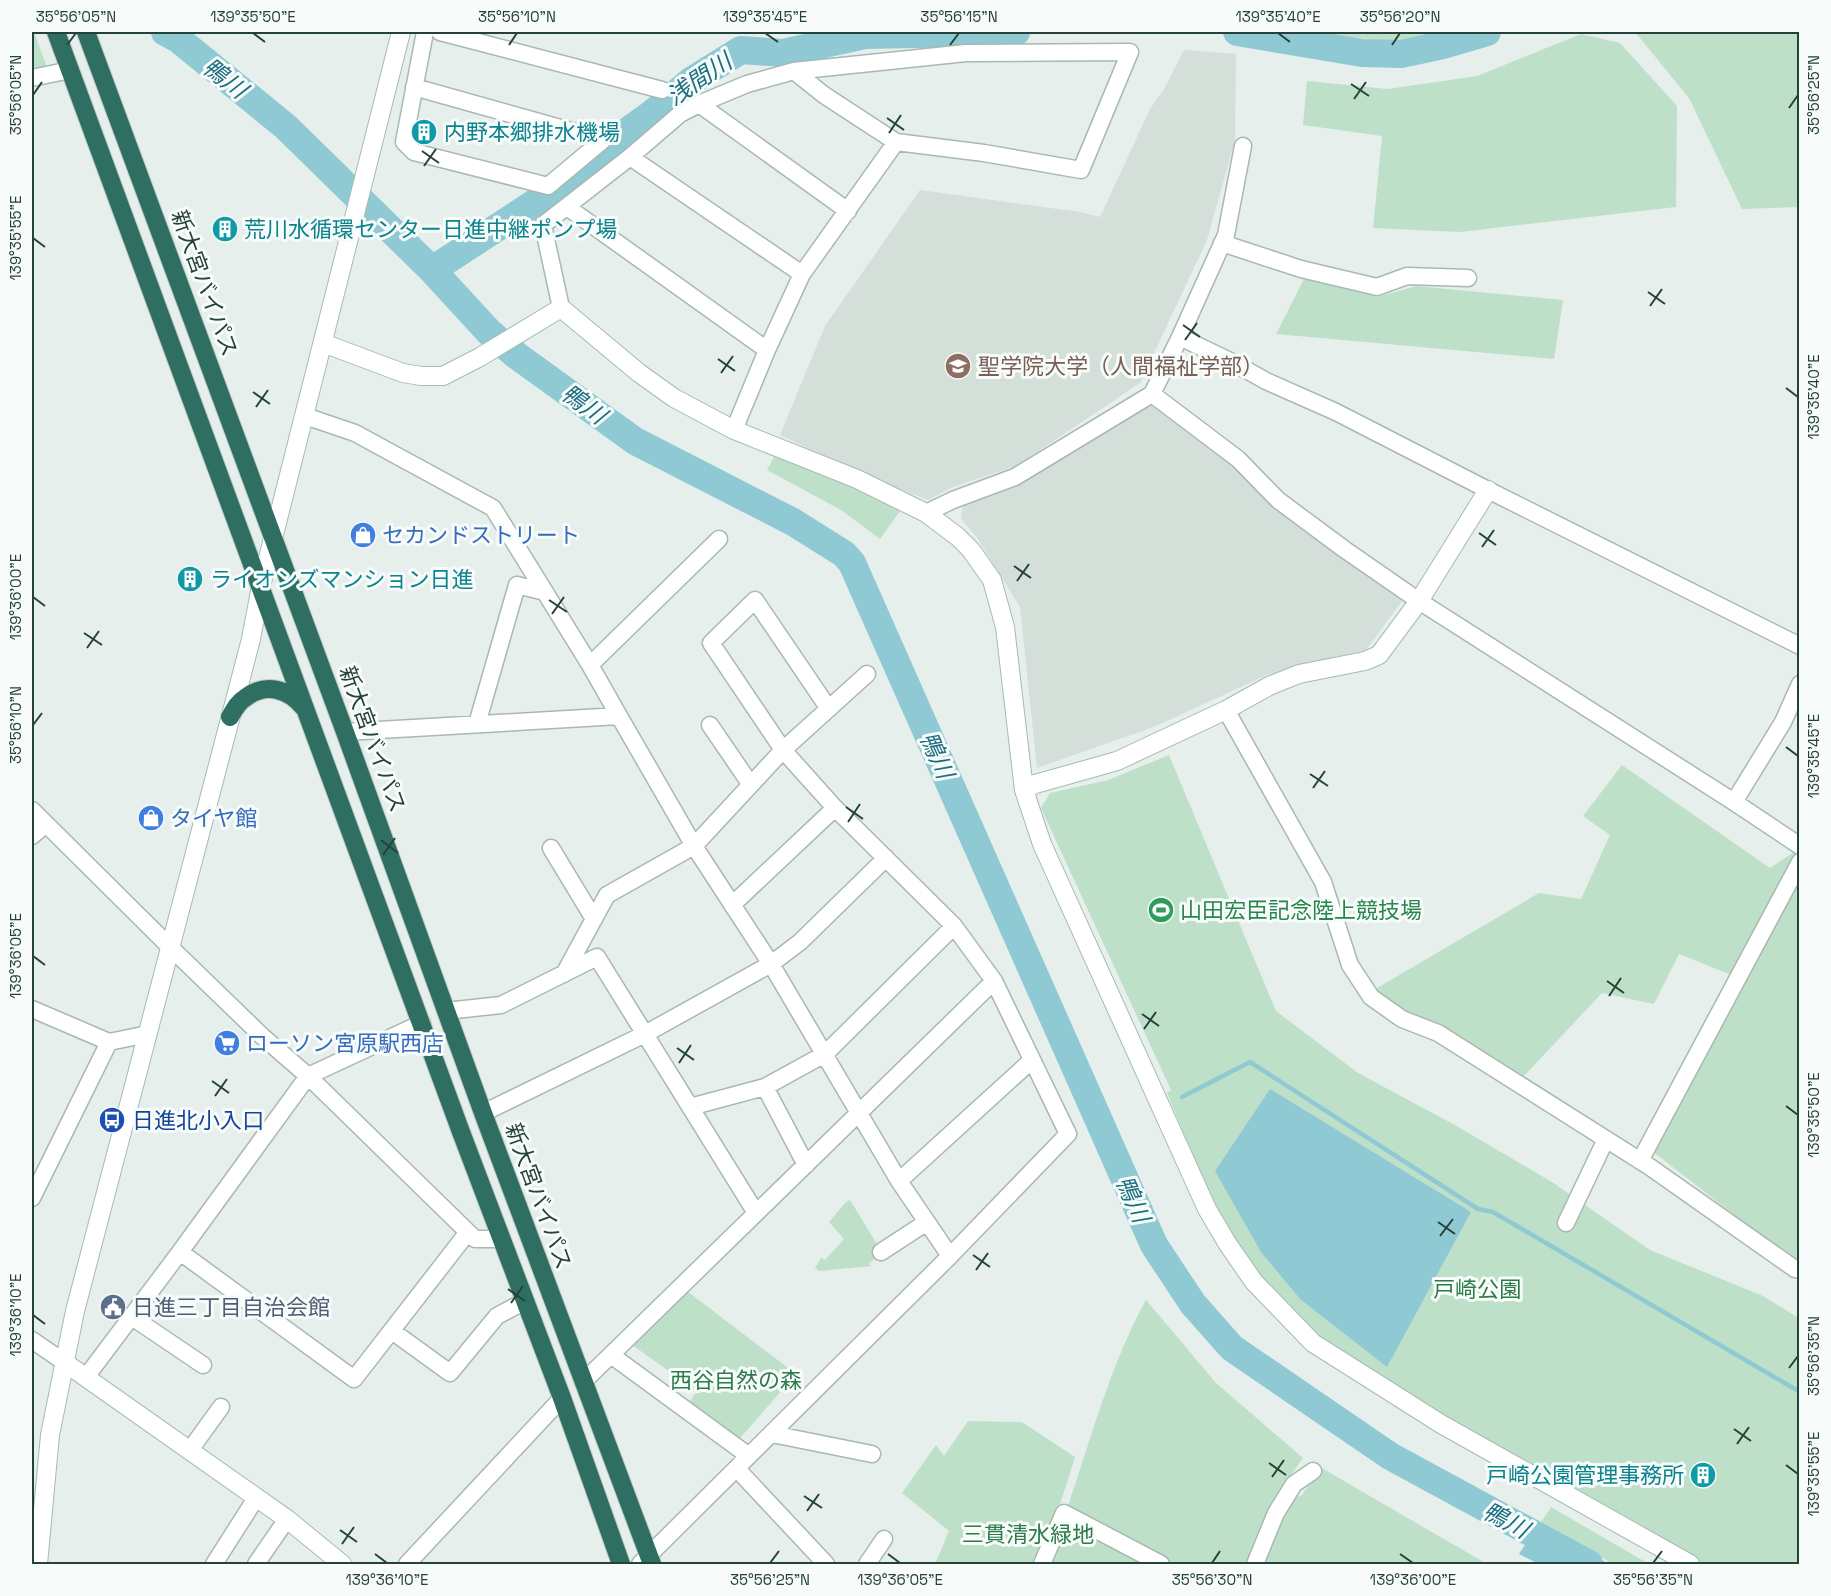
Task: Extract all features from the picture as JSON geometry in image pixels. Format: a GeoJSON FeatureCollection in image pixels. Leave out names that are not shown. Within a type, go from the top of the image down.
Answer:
{"type":"FeatureCollection","features":[{"type":"Feature","properties":{"kind":"highway"},"geometry":{"type":"LineString","coordinates":[[56,32],[305,710],[562,1398],[621,1564]]}},
{"type":"Feature","properties":{"kind":"highway","name":"新大宮バイパス"},"geometry":{"type":"LineString","coordinates":[[87,34],[345,732],[647,1562]]}},
{"type":"Feature","properties":{"kind":"highway"},"geometry":{"type":"LineString","coordinates":[[230,717],[245,698],[271,688],[291,695],[305,710]]}},
{"type":"Feature","properties":{"kind":"street"},"geometry":{"type":"LineString","coordinates":[[38,1564],[37,1505],[64,1362],[251,639],[261,585],[401,32]]}},
{"type":"Feature","properties":{"kind":"street"},"geometry":{"type":"LineString","coordinates":[[414,87],[603,140],[548,186],[414,152],[404,142],[414,87],[425,32]]}},
{"type":"Feature","properties":{"kind":"street"},"geometry":{"type":"LineString","coordinates":[[440,32],[662,90]]}},
{"type":"Feature","properties":{"kind":"street"},"geometry":{"type":"LineString","coordinates":[[794,71],[825,95],[896,142],[984,153],[1081,170],[1130,52],[966,53],[794,71],[747,84],[699,104],[680,114],[630,157],[543,225],[561,308],[639,373],[674,398],[734,430],[856,479],[926,513],[964,543],[992,580],[1005,627],[1024,790],[1042,844],[1207,1209],[1254,1282],[1313,1343],[1379,1386],[1441,1424],[1690,1564]]}},
{"type":"Feature","properties":{"kind":"street"},"geometry":{"type":"LineString","coordinates":[[32,78],[70,70]]}},
{"type":"Feature","properties":{"kind":"street"},"geometry":{"type":"LineString","coordinates":[[699,104],[848,211]]}},
{"type":"Feature","properties":{"kind":"street"},"geometry":{"type":"LineString","coordinates":[[734,430],[802,274],[896,142]]}},
{"type":"Feature","properties":{"kind":"street"},"geometry":{"type":"LineString","coordinates":[[926,513],[953,500],[1015,477],[1152,394],[1226,235],[1243,146]]}},
{"type":"Feature","properties":{"kind":"street"},"geometry":{"type":"LineString","coordinates":[[630,157],[802,274]]}},
{"type":"Feature","properties":{"kind":"street"},"geometry":{"type":"LineString","coordinates":[[567,207],[767,350]]}},
{"type":"Feature","properties":{"kind":"street"},"geometry":{"type":"LineString","coordinates":[[1222,243],[1301,269],[1377,287],[1407,276],[1468,278]]}},
{"type":"Feature","properties":{"kind":"street"},"geometry":{"type":"LineString","coordinates":[[323,343],[386,368],[421,376],[443,376],[480,357],[561,308]]}},
{"type":"Feature","properties":{"kind":"street"},"geometry":{"type":"LineString","coordinates":[[1180,337],[1266,381],[1336,412],[1800,646]]}},
{"type":"Feature","properties":{"kind":"street"},"geometry":{"type":"LineString","coordinates":[[1152,394],[1238,459],[1278,500],[1344,549],[1419,601],[1800,846]]}},
{"type":"Feature","properties":{"kind":"street"},"geometry":{"type":"LineString","coordinates":[[305,416],[355,434],[493,508],[590,665],[694,846],[771,964],[899,1181],[950,1256]]}},
{"type":"Feature","properties":{"kind":"street"},"geometry":{"type":"LineString","coordinates":[[1024,790],[1035,784],[1117,761],[1226,710],[1269,686],[1299,674],[1365,662],[1379,655],[1419,601],[1488,490]]}},
{"type":"Feature","properties":{"kind":"street"},"geometry":{"type":"LineString","coordinates":[[590,665],[719,539]]}},
{"type":"Feature","properties":{"kind":"street"},"geometry":{"type":"LineString","coordinates":[[477,724],[517,585],[545,592]]}},
{"type":"Feature","properties":{"kind":"street"},"geometry":{"type":"LineString","coordinates":[[647,1562],[1068,1134],[994,981],[954,926],[835,808],[783,750],[711,643],[754,600],[829,709]]}},
{"type":"Feature","properties":{"kind":"street"},"geometry":{"type":"LineString","coordinates":[[564,974],[607,895],[694,846],[783,750],[867,674]]}},
{"type":"Feature","properties":{"kind":"street"},"geometry":{"type":"LineString","coordinates":[[1734,802],[1783,722],[1800,684]]}},
{"type":"Feature","properties":{"kind":"street"},"geometry":{"type":"LineString","coordinates":[[1226,710],[1323,882],[1350,965],[1371,997],[1402,1019],[1438,1033],[1606,1139],[1795,1269],[1800,1270]]}},
{"type":"Feature","properties":{"kind":"street"},"geometry":{"type":"LineString","coordinates":[[345,732],[619,716]]}},
{"type":"Feature","properties":{"kind":"street"},"geometry":{"type":"LineString","coordinates":[[710,725],[751,785]]}},
{"type":"Feature","properties":{"kind":"street"},"geometry":{"type":"LineString","coordinates":[[732,905],[835,808]]}},
{"type":"Feature","properties":{"kind":"street"},"geometry":{"type":"LineString","coordinates":[[32,810],[170,947],[263,1037],[309,1076],[475,1239],[501,1239]]}},
{"type":"Feature","properties":{"kind":"street"},"geometry":{"type":"LineString","coordinates":[[32,836],[46,824]]}},
{"type":"Feature","properties":{"kind":"street"},"geometry":{"type":"LineString","coordinates":[[551,848],[594,919]]}},
{"type":"Feature","properties":{"kind":"street"},"geometry":{"type":"LineString","coordinates":[[483,1113],[645,1034],[771,964],[800,942],[886,858]]}},
{"type":"Feature","properties":{"kind":"street"},"geometry":{"type":"LineString","coordinates":[[1640,1161],[1800,862]]}},
{"type":"Feature","properties":{"kind":"street"},"geometry":{"type":"LineString","coordinates":[[690,1107],[765,1087],[825,1054],[954,926]]}},
{"type":"Feature","properties":{"kind":"street"},"geometry":{"type":"LineString","coordinates":[[446,1011],[501,1005],[597,957],[756,1213]]}},
{"type":"Feature","properties":{"kind":"street"},"geometry":{"type":"LineString","coordinates":[[583,1382],[994,981]]}},
{"type":"Feature","properties":{"kind":"street"},"geometry":{"type":"LineString","coordinates":[[32,1009],[109,1042],[148,1034]]}},
{"type":"Feature","properties":{"kind":"street"},"geometry":{"type":"LineString","coordinates":[[86,1377],[309,1076],[422,1023]]}},
{"type":"Feature","properties":{"kind":"street"},"geometry":{"type":"LineString","coordinates":[[32,1197],[109,1042]]}},
{"type":"Feature","properties":{"kind":"street"},"geometry":{"type":"LineString","coordinates":[[899,1181],[1032,1060]]}},
{"type":"Feature","properties":{"kind":"street"},"geometry":{"type":"LineString","coordinates":[[765,1087],[806,1165]]}},
{"type":"Feature","properties":{"kind":"street"},"geometry":{"type":"LineString","coordinates":[[1566,1223],[1606,1139]]}},
{"type":"Feature","properties":{"kind":"street"},"geometry":{"type":"LineString","coordinates":[[881,1252],[927,1222]]}},
{"type":"Feature","properties":{"kind":"street"},"geometry":{"type":"LineString","coordinates":[[180,1252],[354,1379],[468,1232]]}},
{"type":"Feature","properties":{"kind":"street"},"geometry":{"type":"LineString","coordinates":[[392,1331],[450,1373],[496,1316],[525,1301]]}},
{"type":"Feature","properties":{"kind":"street"},"geometry":{"type":"LineString","coordinates":[[132,1317],[203,1365]]}},
{"type":"Feature","properties":{"kind":"street"},"geometry":{"type":"LineString","coordinates":[[32,1340],[287,1519],[342,1564]]}},
{"type":"Feature","properties":{"kind":"street"},"geometry":{"type":"LineString","coordinates":[[611,1354],[749,1456]]}},
{"type":"Feature","properties":{"kind":"street"},"geometry":{"type":"LineString","coordinates":[[407,1564],[562,1398]]}},
{"type":"Feature","properties":{"kind":"street"},"geometry":{"type":"LineString","coordinates":[[190,1450],[220,1407]]}},
{"type":"Feature","properties":{"kind":"street"},"geometry":{"type":"LineString","coordinates":[[772,1434],[872,1454]]}},
{"type":"Feature","properties":{"kind":"street"},"geometry":{"type":"LineString","coordinates":[[737,1468],[826,1564]]}},
{"type":"Feature","properties":{"kind":"street"},"geometry":{"type":"LineString","coordinates":[[1255,1564],[1282,1503],[1294,1484],[1313,1471]]}},
{"type":"Feature","properties":{"kind":"street"},"geometry":{"type":"LineString","coordinates":[[214,1564],[256,1498]]}},
{"type":"Feature","properties":{"kind":"street"},"geometry":{"type":"LineString","coordinates":[[1042,1564],[1064,1513],[1161,1564]]}},
{"type":"Feature","properties":{"kind":"street"},"geometry":{"type":"LineString","coordinates":[[256,1564],[287,1519]]}},
{"type":"Feature","properties":{"kind":"street"},"geometry":{"type":"LineString","coordinates":[[867,1564],[884,1539]]}},
{"type":"Feature","properties":{"kind":"shaded area"},"geometry":{"type":"Polygon","coordinates":[[[1184,50],[1236,54],[1235,140],[1207,240],[1140,383],[1016,466],[953,487],[928,500],[861,474],[780,435],[825,326],[920,190],[1080,212],[1100,217],[1150,109],[1164,89],[1184,50]]]}},
{"type":"Feature","properties":{"kind":"shaded area"},"geometry":{"type":"Polygon","coordinates":[[[1154,401],[1233,463],[1270,501],[1402,601],[1366,650],[1269,674],[1156,726],[1037,768],[1020,607],[976,536],[961,519],[963,504],[1016,486],[1154,401]]]}},
{"type":"Feature","properties":{"kind":"green space"},"geometry":{"type":"Polygon","coordinates":[[[32,32],[34,32],[47,67],[32,72],[32,32]]]}},
{"type":"Feature","properties":{"kind":"green space"},"geometry":{"type":"Polygon","coordinates":[[[1297,32],[1447,32],[1399,42],[1297,32]]]}},
{"type":"Feature","properties":{"kind":"green space"},"geometry":{"type":"Polygon","coordinates":[[[1635,32],[1799,32],[1799,207],[1742,209],[1689,98],[1635,32]]]}},
{"type":"Feature","properties":{"kind":"green space"},"geometry":{"type":"Polygon","coordinates":[[[1581,34],[1620,43],[1677,106],[1676,207],[1460,232],[1373,228],[1382,136],[1303,125],[1307,81],[1388,89],[1477,76],[1581,34]]]}},
{"type":"Feature","properties":{"kind":"green space"},"geometry":{"type":"Polygon","coordinates":[[[1304,279],[1378,297],[1416,286],[1563,300],[1554,359],[1276,334],[1304,279]]]}},
{"type":"Feature","properties":{"kind":"green space"},"geometry":{"type":"Polygon","coordinates":[[[775,455],[850,486],[900,511],[880,539],[841,510],[767,470],[775,455]]]}},
{"type":"Feature","properties":{"kind":"green space","name":"戸崎公園"},"geometry":{"type":"Polygon","coordinates":[[[1169,755],[1276,1011],[1358,1073],[1453,1124],[1552,1182],[1650,1250],[1763,1296],[1799,1318],[1799,1564],[1701,1564],[1577,1492],[1411,1401],[1330,1348],[1283,1303],[1249,1262],[1226,1227],[1207,1190],[1167,1093],[1171,1090],[1041,808],[1050,793],[1108,780],[1169,755]]]}},
{"type":"Feature","properties":{"kind":"green space"},"geometry":{"type":"Polygon","coordinates":[[[1622,765],[1770,868],[1799,849],[1799,1265],[1652,1151],[1734,976],[1679,954],[1654,1004],[1602,993],[1522,1078],[1405,1013],[1372,991],[1539,893],[1581,899],[1610,835],[1583,816],[1622,765]]]}},
{"type":"Feature","properties":{"kind":"green space"},"geometry":{"type":"Polygon","coordinates":[[[850,1200],[883,1254],[869,1263],[871,1266],[819,1271],[815,1268],[821,1258],[825,1260],[844,1239],[829,1222],[850,1200]]]}},
{"type":"Feature","properties":{"kind":"green space","name":"西谷自然の森"},"geometry":{"type":"Polygon","coordinates":[[[687,1291],[796,1374],[735,1444],[686,1407],[697,1391],[632,1345],[687,1291]]]}},
{"type":"Feature","properties":{"kind":"green space"},"geometry":{"type":"Polygon","coordinates":[[[1146,1300],[1216,1383],[1303,1458],[1282,1487],[1249,1564],[1169,1564],[1067,1509],[1112,1376],[1146,1300]]]}},
{"type":"Feature","properties":{"kind":"green space","name":"三貫清水緑地"},"geometry":{"type":"Polygon","coordinates":[[[968,1421],[1022,1422],[1075,1457],[1057,1514],[1150,1564],[935,1564],[949,1531],[902,1493],[936,1445],[944,1456],[968,1421]]]}},
{"type":"Feature","properties":{"kind":"green space"},"geometry":{"type":"Polygon","coordinates":[[[1320,1467],[1487,1564],[1259,1564],[1289,1500],[1302,1495],[1320,1467]]]}},
{"type":"Feature","properties":{"kind":"green space"},"geometry":{"type":"Polygon","coordinates":[[[1551,1507],[1649,1564],[1613,1564],[1541,1522],[1551,1507]]]}},
{"type":"Feature","properties":{"kind":"water"},"geometry":{"type":"Polygon","coordinates":[[[1270,1089],[1471,1212],[1387,1367],[1300,1299],[1261,1252],[1215,1171],[1270,1089]]]}},
{"type":"Feature","properties":{"kind":"water"},"geometry":{"type":"Polygon","coordinates":[[[1539,1524],[1609,1564],[1539,1564],[1519,1554],[1539,1524]]]}},
{"type":"Feature","properties":{"kind":"waterway","name":"鴨川"},"geometry":{"type":"LineString","coordinates":[[165,32],[178,39],[286,127],[432,270],[489,332],[516,355],[635,441],[793,522],[844,554],[852,563],[1154,1245],[1193,1304],[1232,1348],[1390,1456],[1589,1564]]}},
{"type":"Feature","properties":{"kind":"waterway","name":"浅間川"},"geometry":{"type":"LineString","coordinates":[[432,270],[550,193],[691,81],[741,50],[783,53],[865,35],[1016,32]]}},
{"type":"Feature","properties":{"kind":"waterway","name":"浅間川"},"geometry":{"type":"LineString","coordinates":[[1237,32],[1362,53],[1401,54],[1487,32]]}},
{"type":"Feature","properties":{"kind":"waterway"},"geometry":{"type":"LineString","coordinates":[[1182,1097],[1250,1062],[1478,1209],[1493,1212],[1800,1392]]}},
{"type":"Feature","properties":{"kind":"place","name":"内野本郷排水機場"},"geometry":{"type":"Point","coordinates":[424,132]}},
{"type":"Feature","properties":{"kind":"place","name":"荒川水循環センター日進中継ポンプ場"},"geometry":{"type":"Point","coordinates":[225,229]}},
{"type":"Feature","properties":{"kind":"place","name":"聖学院大学（人間福祉学部）"},"geometry":{"type":"Point","coordinates":[958,366]}},
{"type":"Feature","properties":{"kind":"place","name":"セカンドストリート"},"geometry":{"type":"Point","coordinates":[363,535]}},
{"type":"Feature","properties":{"kind":"place","name":"ライオンズマンション日進"},"geometry":{"type":"Point","coordinates":[190,579]}},
{"type":"Feature","properties":{"kind":"place","name":"タイヤ館"},"geometry":{"type":"Point","coordinates":[151,818]}},
{"type":"Feature","properties":{"kind":"place","name":"山田宏臣記念陸上競技場"},"geometry":{"type":"Point","coordinates":[1161,910]}},
{"type":"Feature","properties":{"kind":"place","name":"ローソン宮原駅西店"},"geometry":{"type":"Point","coordinates":[227,1043]}},
{"type":"Feature","properties":{"kind":"place","name":"日進北小入口"},"geometry":{"type":"Point","coordinates":[112,1120]}},
{"type":"Feature","properties":{"kind":"place","name":"日進三丁目自治会館"},"geometry":{"type":"Point","coordinates":[113,1307]}},
{"type":"Feature","properties":{"kind":"place","name":"戸崎公園管理事務所"},"geometry":{"type":"Point","coordinates":[1703,1475]}}]}
